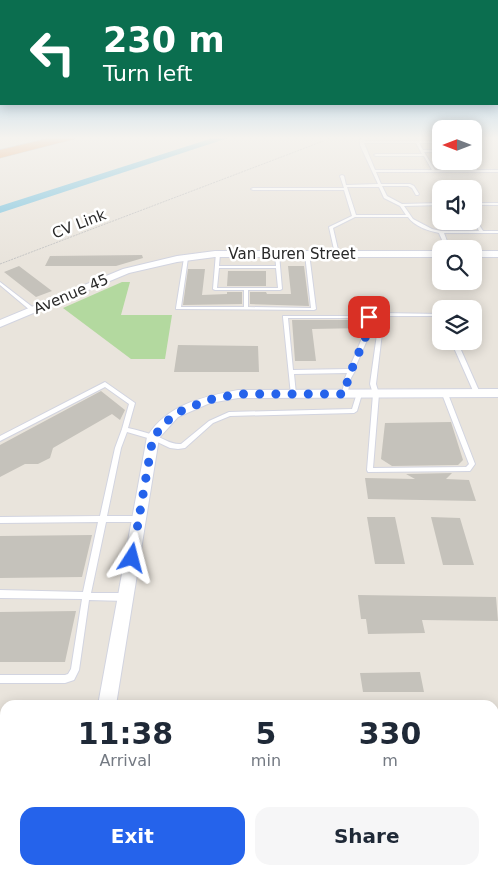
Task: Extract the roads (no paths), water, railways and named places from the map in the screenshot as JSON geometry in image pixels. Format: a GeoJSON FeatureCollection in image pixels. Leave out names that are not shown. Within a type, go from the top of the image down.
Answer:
{"type":"FeatureCollection","features":[{"type":"Feature","properties":{"kind":"street","name":"Van Buren Street"},"geometry":{"type":"LineString","coordinates":[[143,266],[218,254],[432,254]]}},
{"type":"Feature","properties":{"kind":"street"},"geometry":{"type":"LineString","coordinates":[[482,254],[498,254]]}},
{"type":"Feature","properties":{"kind":"street","name":"Avenue 45"},"geometry":{"type":"LineString","coordinates":[[0,324],[108,278],[143,266]]}},
{"type":"Feature","properties":{"kind":"street"},"geometry":{"type":"LineString","coordinates":[[109,700],[152,438],[174,414],[208,400],[238,394],[498,393]]}},
{"type":"Feature","properties":{"kind":"lane"},"geometry":{"type":"LineString","coordinates":[[342,178],[354,216]]}},
{"type":"Feature","properties":{"kind":"lane"},"geometry":{"type":"LineString","coordinates":[[376,178],[385,197],[401,205],[417,224],[440,232],[498,232]]}},
{"type":"Feature","properties":{"kind":"lane"},"geometry":{"type":"LineString","coordinates":[[253,190],[379,185],[412,186],[417,194]]}},
{"type":"Feature","properties":{"kind":"lane"},"geometry":{"type":"LineString","coordinates":[[401,205],[432,204]]}},
{"type":"Feature","properties":{"kind":"lane"},"geometry":{"type":"LineString","coordinates":[[482,204],[498,204]]}},
{"type":"Feature","properties":{"kind":"lane"},"geometry":{"type":"LineString","coordinates":[[337,254],[331,227],[354,216],[409,216]]}},
{"type":"Feature","properties":{"kind":"lane"},"geometry":{"type":"LineString","coordinates":[[440,232],[444,240]]}},
{"type":"Feature","properties":{"kind":"lane"},"geometry":{"type":"LineString","coordinates":[[218,254],[215,289],[280,289],[277,254]]}},
{"type":"Feature","properties":{"kind":"lane"},"geometry":{"type":"LineString","coordinates":[[186,258],[178,308],[314,309],[307,254]]}},
{"type":"Feature","properties":{"kind":"lane"},"geometry":{"type":"LineString","coordinates":[[216,267],[278,267]]}},
{"type":"Feature","properties":{"kind":"lane"},"geometry":{"type":"LineString","coordinates":[[0,283],[33,310]]}},
{"type":"Feature","properties":{"kind":"lane"},"geometry":{"type":"LineString","coordinates":[[246,289],[246,308]]}},
{"type":"Feature","properties":{"kind":"lane"},"geometry":{"type":"LineString","coordinates":[[432,315],[382,314],[373,384],[376,394],[370,470],[468,469],[472,464],[445,394]]}},
{"type":"Feature","properties":{"kind":"lane"},"geometry":{"type":"LineString","coordinates":[[293,394],[286,317],[369,317],[371,324],[345,394]]}},
{"type":"Feature","properties":{"kind":"lane"},"geometry":{"type":"LineString","coordinates":[[458,350],[477,393]]}},
{"type":"Feature","properties":{"kind":"lane"},"geometry":{"type":"LineString","coordinates":[[291,372],[352,371]]}},
{"type":"Feature","properties":{"kind":"lane"},"geometry":{"type":"LineString","coordinates":[[0,439],[105,384],[132,404],[118,448],[86,596],[77,661],[71,677],[65,679],[0,679]]}},
{"type":"Feature","properties":{"kind":"lane"},"geometry":{"type":"LineString","coordinates":[[125,429],[172,446],[183,446],[211,422],[229,414],[354,411],[359,394]]}},
{"type":"Feature","properties":{"kind":"lane"},"geometry":{"type":"LineString","coordinates":[[0,520],[139,519]]}},
{"type":"Feature","properties":{"kind":"lane"},"geometry":{"type":"LineString","coordinates":[[0,594],[126,597]]}},
{"type":"Feature","properties":{"kind":"waterway"},"geometry":{"type":"LineString","coordinates":[[0,210],[100,178]]}}]}
